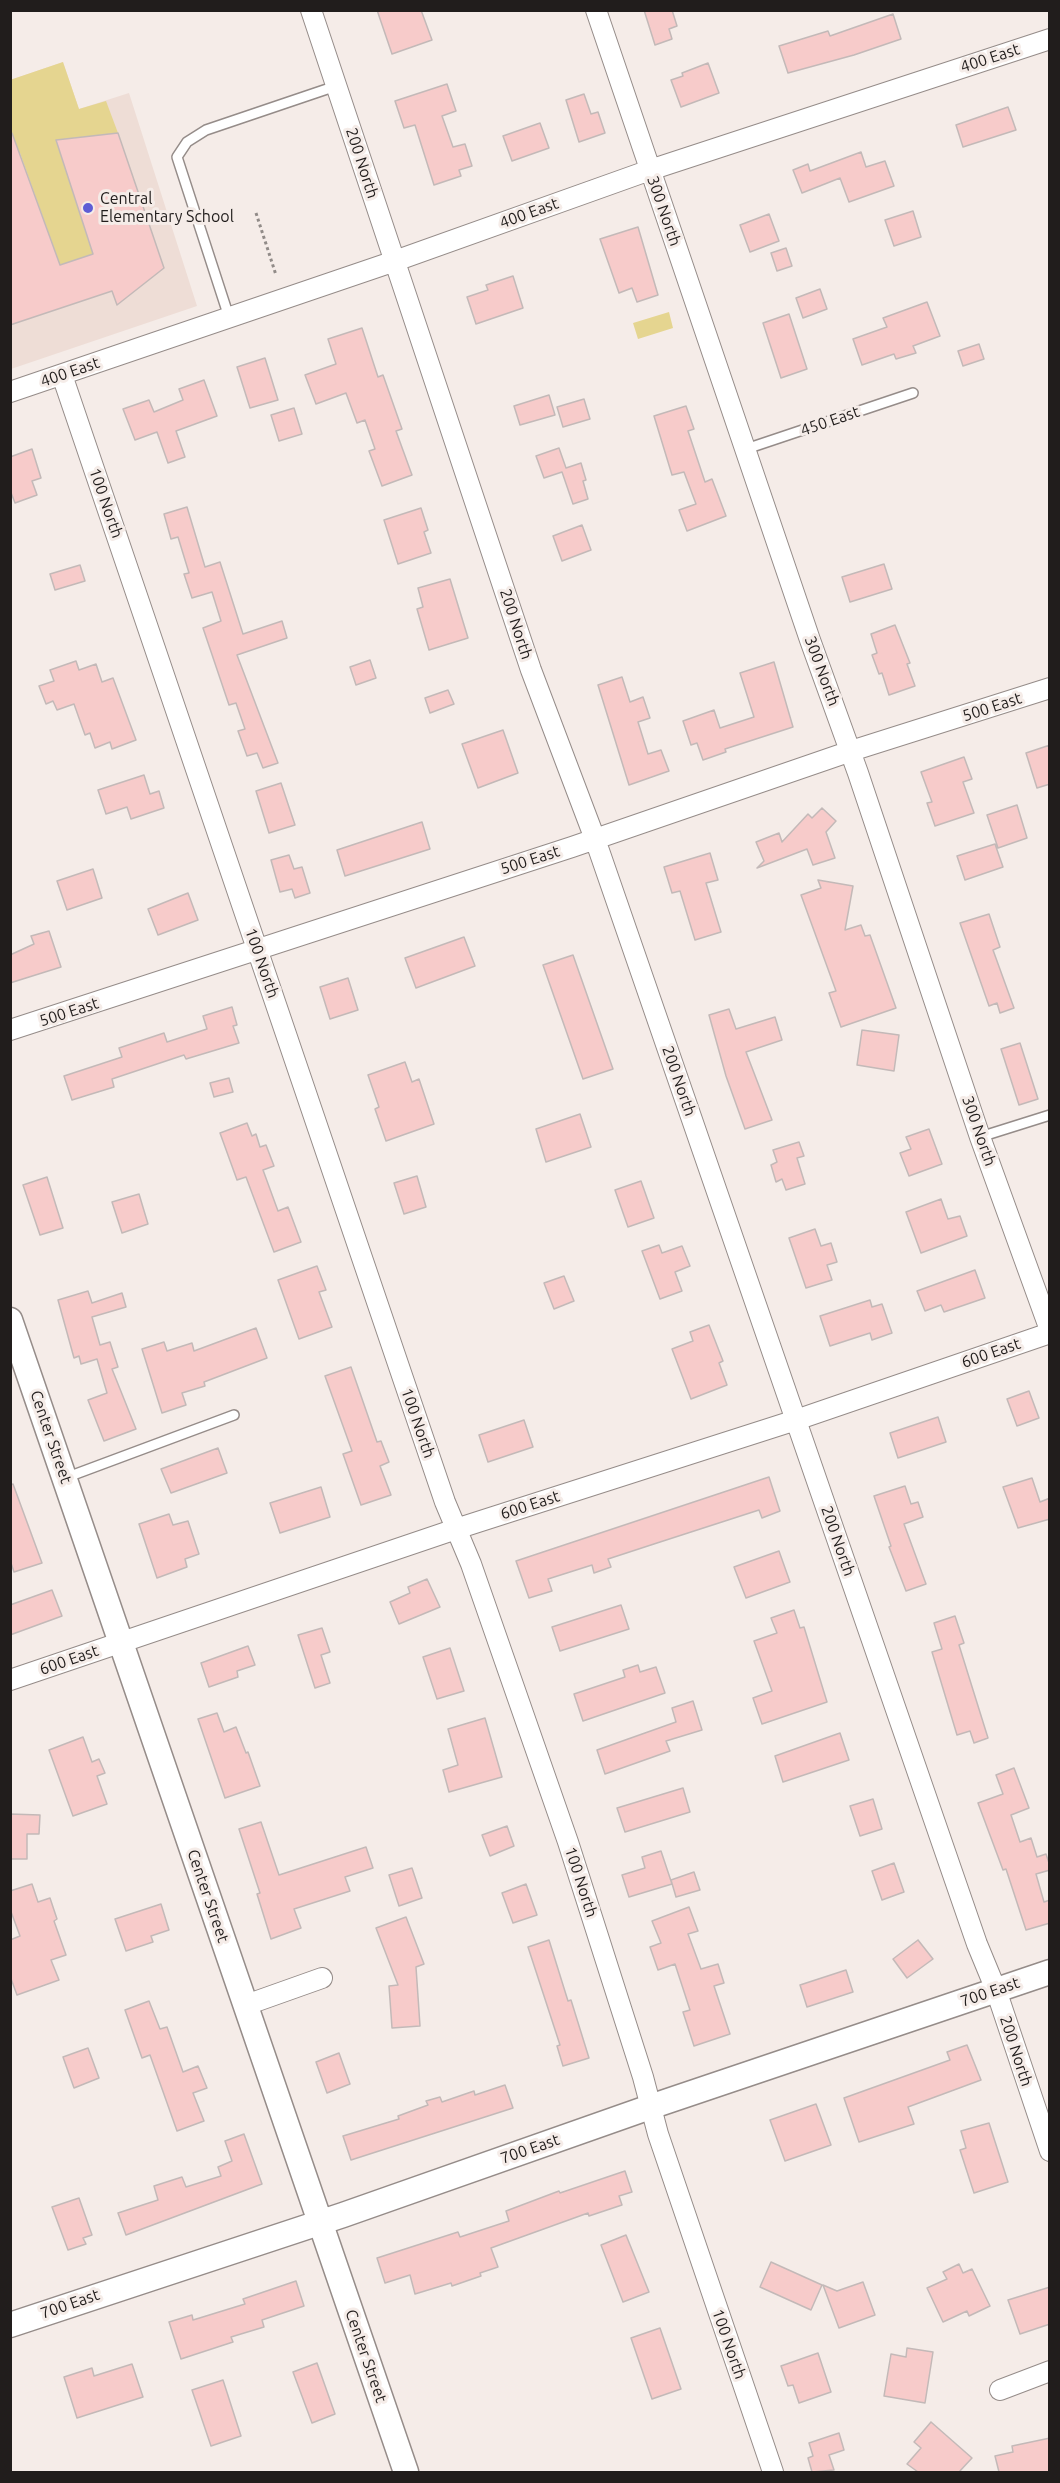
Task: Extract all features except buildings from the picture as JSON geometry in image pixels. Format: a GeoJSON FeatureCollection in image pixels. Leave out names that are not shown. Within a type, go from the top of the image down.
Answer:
{"type":"FeatureCollection","features":[{"type":"Feature","properties":{"kind":"street","name":"200 North"},"geometry":{"type":"LineString","coordinates":[[311,10],[531,670],[595,839],[1050,2151]]}},
{"type":"Feature","properties":{"kind":"street","name":"300 North"},"geometry":{"type":"LineString","coordinates":[[596,10],[981,1137],[1050,1332]]}},
{"type":"Feature","properties":{"kind":"street","name":"400 East"},"geometry":{"type":"LineString","coordinates":[[10,392],[394,261],[650,170],[1050,39]]}},
{"type":"Feature","properties":{"kind":"street","name":"100 North"},"geometry":{"type":"LineString","coordinates":[[62,375],[456,1529],[471,1564],[568,1842],[650,2107],[773,2472]]}},
{"type":"Feature","properties":{"kind":"street","name":"500 East"},"geometry":{"type":"LineString","coordinates":[[10,1030],[595,839],[851,751],[1050,688]]}},
{"type":"Feature","properties":{"kind":"street","name":"Center Street"},"geometry":{"type":"LineString","coordinates":[[10,1320],[406,2472]]}},
{"type":"Feature","properties":{"kind":"street","name":"600 East"},"geometry":{"type":"LineString","coordinates":[[10,1680],[456,1529],[796,1420],[1050,1332]]}},
{"type":"Feature","properties":{"kind":"street","name":"700 East"},"geometry":{"type":"LineString","coordinates":[[10,2325],[320,2222],[650,2107],[1050,1972]]}},
{"type":"Feature","properties":{"kind":"street"},"geometry":{"type":"LineString","coordinates":[[246,2005],[322,1978]]}},
{"type":"Feature","properties":{"kind":"street"},"geometry":{"type":"LineString","coordinates":[[1000,2390],[1050,2371]]}},
{"type":"Feature","properties":{"kind":"lane"},"geometry":{"type":"LineString","coordinates":[[229,317],[177,157],[186,142],[206,130],[336,86]]}},
{"type":"Feature","properties":{"kind":"lane","name":"450 East"},"geometry":{"type":"LineString","coordinates":[[746,449],[913,393]]}},
{"type":"Feature","properties":{"kind":"lane"},"geometry":{"type":"LineString","coordinates":[[981,1137],[1050,1115]]}},
{"type":"Feature","properties":{"kind":"lane"},"geometry":{"type":"LineString","coordinates":[[65,1478],[234,1415]]}},
{"type":"Feature","properties":{"kind":"path"},"geometry":{"type":"LineString","coordinates":[[256,213],[276,275]]}},
{"type":"Feature","properties":{"kind":"shaded area","name":"Central Elementary School"},"geometry":{"type":"Polygon","coordinates":[[[63,62],[79,109],[129,93],[197,306],[11,369],[10,80],[63,62]]]}},
{"type":"Feature","properties":{"kind":"shaded area"},"geometry":{"type":"Polygon","coordinates":[[[63,62],[79,109],[106,101],[118,133],[56,140],[93,254],[60,265],[20,153],[11,156],[10,80],[63,62]]]}},
{"type":"Feature","properties":{"kind":"shaded area"},"geometry":{"type":"Polygon","coordinates":[[[669,312],[673,328],[638,339],[633,323],[669,312]]]}},
{"type":"Feature","properties":{"kind":"place","name":"Central Elementary School"},"geometry":{"type":"Point","coordinates":[88,208]}}]}
